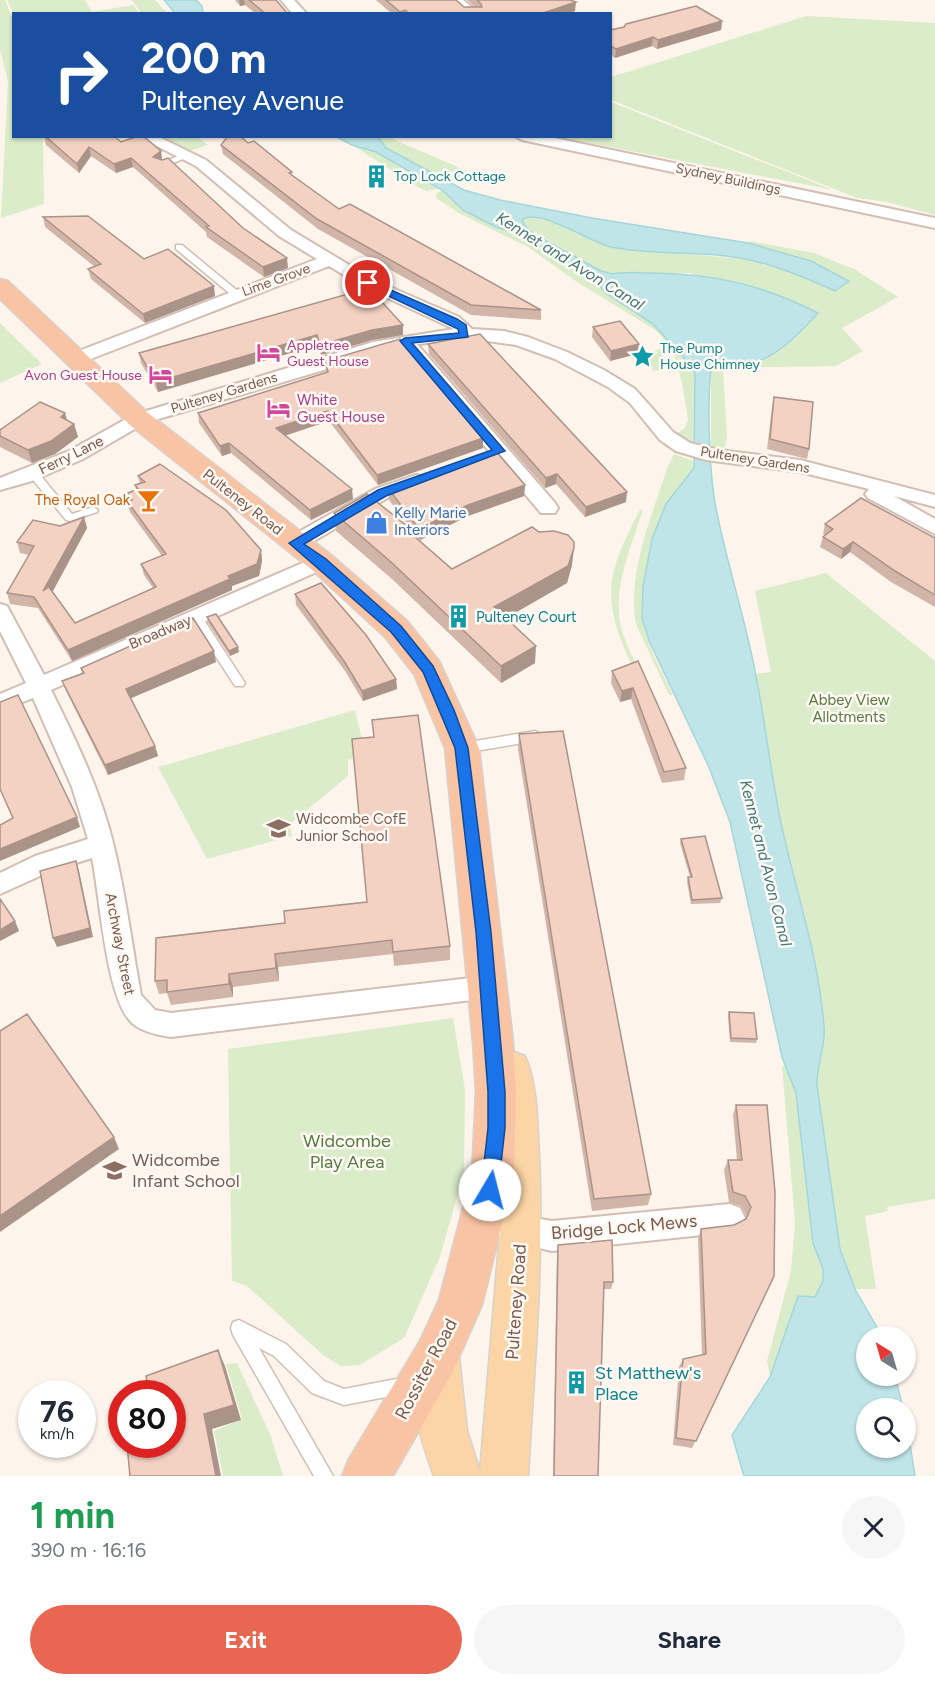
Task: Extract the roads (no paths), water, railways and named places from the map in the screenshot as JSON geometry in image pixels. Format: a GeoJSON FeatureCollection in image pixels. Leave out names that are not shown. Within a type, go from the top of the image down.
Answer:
{"type":"FeatureCollection","features":[{"type":"Feature","properties":{"kind":"highway","name":"Pulteney Road"},"geometry":{"type":"LineString","coordinates":[[0,286],[139,419],[308,553],[396,629],[428,669],[448,710],[462,748],[488,987]]}},
{"type":"Feature","properties":{"kind":"highway","name":"Rossiter Road"},"geometry":{"type":"LineString","coordinates":[[366,1476],[428,1370],[502,1226]]}},
{"type":"Feature","properties":{"kind":"main road","name":"Pulteney Road"},"geometry":{"type":"LineString","coordinates":[[488,987],[509,1045],[517,1124],[502,1226],[504,1476]]}},
{"type":"Feature","properties":{"kind":"main road"},"geometry":{"type":"LineString","coordinates":[[428,1370],[447,1450],[458,1476]]}},
{"type":"Feature","properties":{"kind":"street"},"geometry":{"type":"LineString","coordinates":[[287,0],[299,12]]}},
{"type":"Feature","properties":{"kind":"street"},"geometry":{"type":"LineString","coordinates":[[455,0],[471,12]]}},
{"type":"Feature","properties":{"kind":"street"},"geometry":{"type":"LineString","coordinates":[[149,138],[188,155],[285,233],[330,260]]}},
{"type":"Feature","properties":{"kind":"street","name":"Sydney Buildings"},"geometry":{"type":"LineString","coordinates":[[531,138],[935,223]]}},
{"type":"Feature","properties":{"kind":"street","name":"Lime Grove"},"geometry":{"type":"LineString","coordinates":[[77,358],[330,260],[368,283],[453,321],[463,328],[465,335]]}},
{"type":"Feature","properties":{"kind":"street","name":"Pulteney Gardens"},"geometry":{"type":"LineString","coordinates":[[139,419],[379,346],[405,341],[488,334],[524,342],[601,375],[631,395],[662,433],[684,447],[722,455],[758,458],[843,476]]}},
{"type":"Feature","properties":{"kind":"street"},"geometry":{"type":"LineString","coordinates":[[405,341],[548,508]]}},
{"type":"Feature","properties":{"kind":"street","name":"Ferry Lane"},"geometry":{"type":"LineString","coordinates":[[0,484],[76,455],[139,419]]}},
{"type":"Feature","properties":{"kind":"street"},"geometry":{"type":"LineString","coordinates":[[478,459],[499,451]]}},
{"type":"Feature","properties":{"kind":"street","name":"Broadway"},"geometry":{"type":"LineString","coordinates":[[0,703],[196,616],[308,553],[382,493],[435,474]]}},
{"type":"Feature","properties":{"kind":"street"},"geometry":{"type":"LineString","coordinates":[[843,476],[935,501]]}},
{"type":"Feature","properties":{"kind":"street"},"geometry":{"type":"LineString","coordinates":[[843,476],[935,527]]}},
{"type":"Feature","properties":{"kind":"street","name":"Archway Street"},"geometry":{"type":"LineString","coordinates":[[0,611],[38,685],[83,789],[102,845],[129,999],[137,1012],[150,1022],[171,1025],[488,987]]}},
{"type":"Feature","properties":{"kind":"street"},"geometry":{"type":"LineString","coordinates":[[0,884],[44,863],[102,845]]}},
{"type":"Feature","properties":{"kind":"street","name":"Bridge Lock Mews"},"geometry":{"type":"LineString","coordinates":[[502,1226],[552,1236],[730,1218]]}},
{"type":"Feature","properties":{"kind":"lane"},"geometry":{"type":"LineString","coordinates":[[161,165],[188,155]]}},
{"type":"Feature","properties":{"kind":"lane"},"geometry":{"type":"LineString","coordinates":[[179,248],[237,295]]}},
{"type":"Feature","properties":{"kind":"lane"},"geometry":{"type":"LineString","coordinates":[[33,473],[70,518],[93,510]]}},
{"type":"Feature","properties":{"kind":"lane"},"geometry":{"type":"LineString","coordinates":[[196,616],[240,683]]}},
{"type":"Feature","properties":{"kind":"lane"},"geometry":{"type":"LineString","coordinates":[[462,748],[551,733]]}},
{"type":"Feature","properties":{"kind":"lane"},"geometry":{"type":"LineString","coordinates":[[324,1476],[239,1328],[280,1350],[318,1387],[344,1397],[428,1370]]}},
{"type":"Feature","properties":{"kind":"water"},"geometry":{"type":"Polygon","coordinates":[[[164,0],[196,0],[202,6],[203,12],[174,12],[164,0]]]}},
{"type":"Feature","properties":{"kind":"water","name":"Kennet and Avon Canal"},"geometry":{"type":"Polygon","coordinates":[[[339,138],[379,138],[386,148],[464,190],[500,200],[592,218],[748,243],[811,261],[849,281],[835,291],[763,263],[717,255],[650,252],[611,247],[551,221],[529,217],[522,220],[526,227],[536,235],[601,271],[612,274],[627,272],[676,274],[718,279],[758,288],[818,313],[786,344],[761,360],[748,365],[719,364],[711,368],[709,421],[712,480],[721,534],[752,655],[782,828],[817,976],[824,1034],[817,1085],[840,1249],[855,1289],[876,1326],[856,1326],[856,1386],[898,1386],[900,1398],[856,1398],[856,1458],[912,1458],[915,1476],[744,1476],[732,1435],[770,1377],[798,1296],[815,1297],[823,1281],[823,1269],[813,1243],[796,1093],[782,1057],[730,822],[708,765],[649,641],[642,618],[643,586],[652,539],[666,504],[694,468],[695,374],[693,368],[653,324],[607,294],[586,273],[519,234],[496,227],[463,210],[442,190],[376,152],[352,145],[339,138]]]}},
{"type":"Feature","properties":{"kind":"place","name":"Top Lock Cottage"},"geometry":{"type":"Point","coordinates":[376,176]}},
{"type":"Feature","properties":{"kind":"place","name":"Appletree Guest House"},"geometry":{"type":"Point","coordinates":[269,353]}},
{"type":"Feature","properties":{"kind":"place","name":"The Pump House Chimney"},"geometry":{"type":"Point","coordinates":[642,356]}},
{"type":"Feature","properties":{"kind":"place","name":"Avon Guest House"},"geometry":{"type":"Point","coordinates":[160,375]}},
{"type":"Feature","properties":{"kind":"place","name":"White Guest House"},"geometry":{"type":"Point","coordinates":[279,409]}},
{"type":"Feature","properties":{"kind":"place","name":"The Royal Oak"},"geometry":{"type":"Point","coordinates":[148,500]}},
{"type":"Feature","properties":{"kind":"place","name":"Kelly Marie Interiors"},"geometry":{"type":"Point","coordinates":[376,522]}},
{"type":"Feature","properties":{"kind":"place","name":"Pulteney Court"},"geometry":{"type":"Point","coordinates":[458,617]}},
{"type":"Feature","properties":{"kind":"place","name":"Widcombe CofE Junior School"},"geometry":{"type":"Point","coordinates":[278,828]}},
{"type":"Feature","properties":{"kind":"place","name":"Widcombe Infant School"},"geometry":{"type":"Point","coordinates":[114,1170]}},
{"type":"Feature","properties":{"kind":"place","name":"St Matthew's Place"},"geometry":{"type":"Point","coordinates":[577,1383]}},
{"type":"Feature","properties":{"kind":"park label","name":"Abbey View Allotments"},"geometry":{"type":"Point","coordinates":[849,708]}},
{"type":"Feature","properties":{"kind":"park label","name":"Widcombe Play Area"},"geometry":{"type":"Point","coordinates":[347,1151]}}]}
